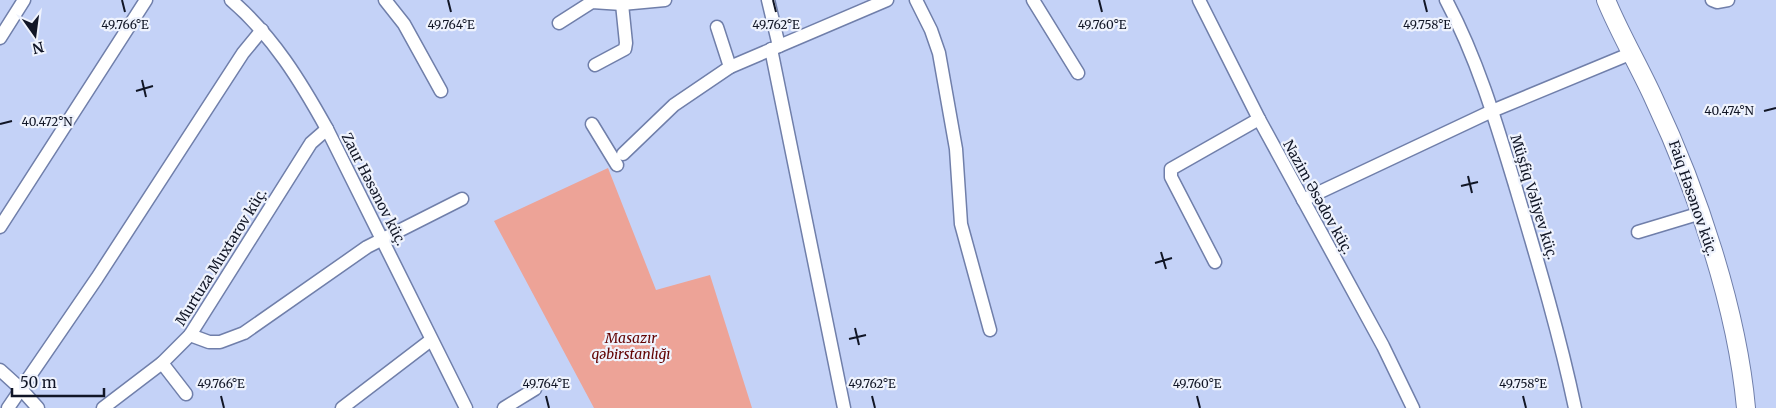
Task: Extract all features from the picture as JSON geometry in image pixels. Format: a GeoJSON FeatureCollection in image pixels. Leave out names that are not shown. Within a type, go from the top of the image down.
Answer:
{"type":"FeatureCollection","features":[{"type":"Feature","properties":{"kind":"street"},"geometry":{"type":"LineString","coordinates":[[0,38],[24,0]]}},
{"type":"Feature","properties":{"kind":"street"},"geometry":{"type":"LineString","coordinates":[[0,227],[146,0]]}},
{"type":"Feature","properties":{"kind":"street","name":"Zaur Həsənov küç."},"geometry":{"type":"LineString","coordinates":[[231,0],[262,30],[290,67],[327,129],[466,408]]}},
{"type":"Feature","properties":{"kind":"street"},"geometry":{"type":"LineString","coordinates":[[385,0],[404,24],[441,91]]}},
{"type":"Feature","properties":{"kind":"street"},"geometry":{"type":"LineString","coordinates":[[559,23],[592,2],[622,4],[665,0]]}},
{"type":"Feature","properties":{"kind":"street"},"geometry":{"type":"LineString","coordinates":[[768,0],[775,47],[844,408]]}},
{"type":"Feature","properties":{"kind":"street"},"geometry":{"type":"LineString","coordinates":[[592,124],[620,159],[674,105],[730,67],[887,0]]}},
{"type":"Feature","properties":{"kind":"street"},"geometry":{"type":"LineString","coordinates":[[916,0],[931,30],[939,52],[956,149],[961,224],[990,330]]}},
{"type":"Feature","properties":{"kind":"street"},"geometry":{"type":"LineString","coordinates":[[1033,0],[1078,73]]}},
{"type":"Feature","properties":{"kind":"street","name":"Nazim Əsədov küç."},"geometry":{"type":"LineString","coordinates":[[1199,0],[1258,119],[1383,346],[1413,408]]}},
{"type":"Feature","properties":{"kind":"street","name":"Müşfiq Vəliyev küç."},"geometry":{"type":"LineString","coordinates":[[1446,0],[1472,56],[1492,111],[1550,303],[1575,408]]}},
{"type":"Feature","properties":{"kind":"street","name":"Faiq Həsənov küç."},"geometry":{"type":"LineString","coordinates":[[1606,0],[1670,133],[1700,213],[1738,355],[1746,408]]}},
{"type":"Feature","properties":{"kind":"street"},"geometry":{"type":"LineString","coordinates":[[1712,0],[1716,2],[1728,0]]}},
{"type":"Feature","properties":{"kind":"street"},"geometry":{"type":"LineString","coordinates":[[595,65],[625,49],[622,4]]}},
{"type":"Feature","properties":{"kind":"street"},"geometry":{"type":"LineString","coordinates":[[717,28],[730,67]]}},
{"type":"Feature","properties":{"kind":"street"},"geometry":{"type":"LineString","coordinates":[[8,408],[98,278],[243,53],[262,30]]}},
{"type":"Feature","properties":{"kind":"street"},"geometry":{"type":"LineString","coordinates":[[1303,200],[1492,111],[1632,53]]}},
{"type":"Feature","properties":{"kind":"street"},"geometry":{"type":"LineString","coordinates":[[1215,262],[1171,177],[1171,168],[1258,119]]}},
{"type":"Feature","properties":{"kind":"street","name":"Murtuza Muxtarov küç."},"geometry":{"type":"LineString","coordinates":[[103,408],[162,363],[190,335],[311,143],[327,129]]}},
{"type":"Feature","properties":{"kind":"street"},"geometry":{"type":"LineString","coordinates":[[190,335],[209,342],[220,342],[244,333],[357,254],[382,239],[462,199]]}},
{"type":"Feature","properties":{"kind":"street"},"geometry":{"type":"LineString","coordinates":[[1638,232],[1700,213]]}},
{"type":"Feature","properties":{"kind":"street"},"geometry":{"type":"LineString","coordinates":[[342,408],[431,340]]}},
{"type":"Feature","properties":{"kind":"street"},"geometry":{"type":"LineString","coordinates":[[162,363],[186,394]]}},
{"type":"Feature","properties":{"kind":"street"},"geometry":{"type":"LineString","coordinates":[[0,370],[38,408]]}},
{"type":"Feature","properties":{"kind":"street"},"geometry":{"type":"LineString","coordinates":[[504,408],[535,389]]}},
{"type":"Feature","properties":{"kind":"green space","name":"Masazır qəbirstanlığı"},"geometry":{"type":"Polygon","coordinates":[[[608,168],[656,290],[710,275],[752,408],[594,408],[494,221],[608,168]]]}}]}
